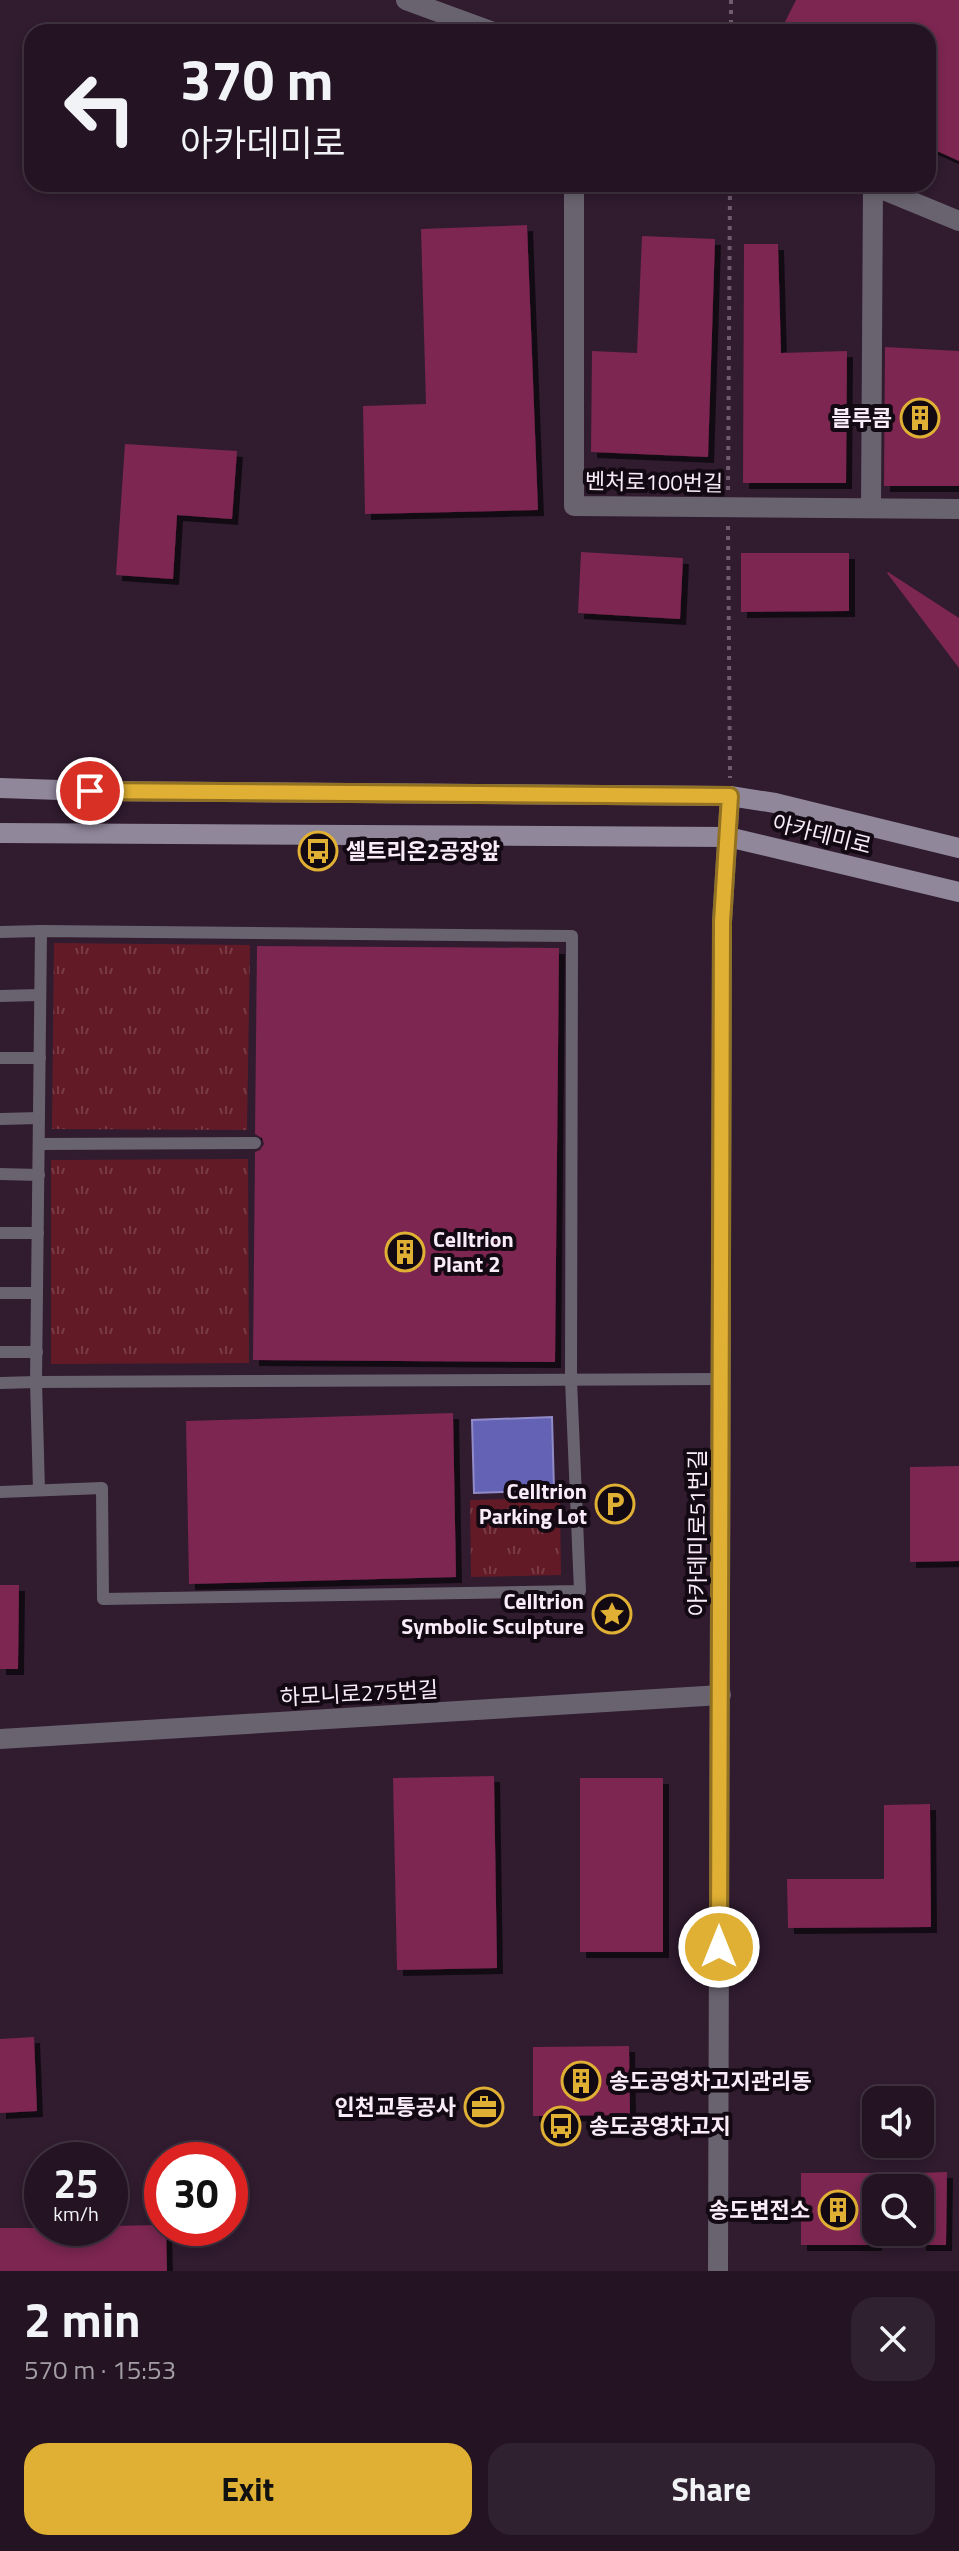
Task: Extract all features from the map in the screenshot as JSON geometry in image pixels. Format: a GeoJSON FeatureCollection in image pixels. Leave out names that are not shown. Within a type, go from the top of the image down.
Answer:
{"type":"FeatureCollection","features":[{"type":"Feature","properties":{"kind":"main road","name":"아카데미로"},"geometry":{"type":"LineString","coordinates":[[0,788],[730,796],[775,803],[959,848]]}},
{"type":"Feature","properties":{"kind":"main road","name":"아카데미로"},"geometry":{"type":"LineString","coordinates":[[0,833],[728,837],[959,892]]}},
{"type":"Feature","properties":{"kind":"street"},"geometry":{"type":"LineString","coordinates":[[406,0],[471,24]]}},
{"type":"Feature","properties":{"kind":"street","name":"벤처로100번길"},"geometry":{"type":"LineString","coordinates":[[574,192],[574,506],[959,509]]}},
{"type":"Feature","properties":{"kind":"street"},"geometry":{"type":"LineString","coordinates":[[871,192],[871,508]]}},
{"type":"Feature","properties":{"kind":"street"},"geometry":{"type":"LineString","coordinates":[[888,192],[959,221]]}},
{"type":"Feature","properties":{"kind":"street","name":"아카데미로51번길"},"geometry":{"type":"LineString","coordinates":[[718,2271],[722,938],[730,796]]}},
{"type":"Feature","properties":{"kind":"street","name":"하모니로275번길"},"geometry":{"type":"LineString","coordinates":[[0,1739],[721,1695]]}},
{"type":"Feature","properties":{"kind":"lane"},"geometry":{"type":"LineString","coordinates":[[39,1490],[36,1382],[41,931]]}},
{"type":"Feature","properties":{"kind":"lane"},"geometry":{"type":"LineString","coordinates":[[0,932],[572,936],[571,1380],[580,1591],[103,1599],[102,1488],[0,1492]]}},
{"type":"Feature","properties":{"kind":"lane"},"geometry":{"type":"LineString","coordinates":[[0,996],[40,995]]}},
{"type":"Feature","properties":{"kind":"lane"},"geometry":{"type":"LineString","coordinates":[[0,1058],[40,1058]]}},
{"type":"Feature","properties":{"kind":"lane"},"geometry":{"type":"LineString","coordinates":[[0,1119],[39,1118]]}},
{"type":"Feature","properties":{"kind":"lane"},"geometry":{"type":"LineString","coordinates":[[39,1144],[255,1143]]}},
{"type":"Feature","properties":{"kind":"lane"},"geometry":{"type":"LineString","coordinates":[[0,1174],[39,1175]]}},
{"type":"Feature","properties":{"kind":"lane"},"geometry":{"type":"LineString","coordinates":[[0,1233],[38,1233]]}},
{"type":"Feature","properties":{"kind":"lane"},"geometry":{"type":"LineString","coordinates":[[0,1293],[37,1293]]}},
{"type":"Feature","properties":{"kind":"lane"},"geometry":{"type":"LineString","coordinates":[[0,1352],[37,1352]]}},
{"type":"Feature","properties":{"kind":"lane"},"geometry":{"type":"LineString","coordinates":[[0,1383],[721,1379]]}},
{"type":"Feature","properties":{"kind":"path"},"geometry":{"type":"LineString","coordinates":[[731,0],[731,24]]}},
{"type":"Feature","properties":{"kind":"green space"},"geometry":{"type":"Polygon","coordinates":[[[54,943],[250,945],[247,1130],[52,1129],[54,943]]]}},
{"type":"Feature","properties":{"kind":"green space"},"geometry":{"type":"Polygon","coordinates":[[[248,1159],[249,1363],[51,1364],[51,1160],[248,1159]]]}},
{"type":"Feature","properties":{"kind":"green space"},"geometry":{"type":"Polygon","coordinates":[[[560,1498],[561,1575],[471,1577],[470,1500],[560,1498]]]}},
{"type":"Feature","properties":{"kind":"shaded area"},"geometry":{"type":"Polygon","coordinates":[[[552,1417],[554,1490],[474,1493],[472,1420],[552,1417]]]}},
{"type":"Feature","properties":{"kind":"building"},"geometry":{"type":"Polygon","coordinates":[[[796,0],[959,0],[959,161],[936,151],[936,24],[784,24],[796,0]]]}},
{"type":"Feature","properties":{"kind":"building"},"geometry":{"type":"Polygon","coordinates":[[[527,225],[538,510],[365,514],[363,406],[426,404],[421,229],[527,225]]]}},
{"type":"Feature","properties":{"kind":"building"},"geometry":{"type":"Polygon","coordinates":[[[642,236],[715,239],[708,457],[591,452],[592,351],[637,353],[642,236]]]}},
{"type":"Feature","properties":{"kind":"building"},"geometry":{"type":"Polygon","coordinates":[[[744,244],[778,244],[781,353],[847,351],[846,483],[743,483],[744,244]]]}},
{"type":"Feature","properties":{"kind":"building","name":"블루콤"},"geometry":{"type":"Polygon","coordinates":[[[885,347],[959,351],[959,486],[884,486],[885,347]]]}},
{"type":"Feature","properties":{"kind":"building"},"geometry":{"type":"Polygon","coordinates":[[[125,444],[237,451],[232,519],[177,515],[173,579],[116,575],[125,444]]]}},
{"type":"Feature","properties":{"kind":"building"},"geometry":{"type":"Polygon","coordinates":[[[581,552],[683,558],[680,619],[578,613],[581,552]]]}},
{"type":"Feature","properties":{"kind":"building"},"geometry":{"type":"Polygon","coordinates":[[[741,553],[849,553],[849,611],[741,612],[741,553]]]}},
{"type":"Feature","properties":{"kind":"building"},"geometry":{"type":"Polygon","coordinates":[[[887,573],[959,618],[959,668],[887,573]]]}},
{"type":"Feature","properties":{"kind":"building","name":"Celltrion Plant 2"},"geometry":{"type":"Polygon","coordinates":[[[257,946],[559,948],[555,1362],[253,1360],[255,1152],[264,1144],[262,1138],[255,1134],[257,946]]]}},
{"type":"Feature","properties":{"kind":"building"},"geometry":{"type":"Polygon","coordinates":[[[453,1413],[456,1577],[189,1584],[186,1421],[453,1413]]]}},
{"type":"Feature","properties":{"kind":"building"},"geometry":{"type":"Polygon","coordinates":[[[959,1466],[959,1561],[910,1562],[910,1467],[959,1466]]]}},
{"type":"Feature","properties":{"kind":"building"},"geometry":{"type":"Polygon","coordinates":[[[0,1585],[19,1585],[18,1669],[0,1669],[0,1585]]]}},
{"type":"Feature","properties":{"kind":"building"},"geometry":{"type":"Polygon","coordinates":[[[494,1776],[497,1968],[397,1970],[393,1778],[494,1776]]]}},
{"type":"Feature","properties":{"kind":"building"},"geometry":{"type":"Polygon","coordinates":[[[580,1778],[663,1778],[663,1952],[580,1952],[580,1778]]]}},
{"type":"Feature","properties":{"kind":"building"},"geometry":{"type":"Polygon","coordinates":[[[930,1804],[931,1927],[788,1928],[787,1879],[884,1879],[884,1805],[930,1804]]]}},
{"type":"Feature","properties":{"kind":"building"},"geometry":{"type":"Polygon","coordinates":[[[34,2037],[37,2111],[0,2113],[0,2039],[34,2037]]]}},
{"type":"Feature","properties":{"kind":"building","name":"송도공영차고지관리동"},"geometry":{"type":"Polygon","coordinates":[[[629,2046],[630,2115],[533,2116],[533,2047],[629,2046]]]}},
{"type":"Feature","properties":{"kind":"building"},"geometry":{"type":"Polygon","coordinates":[[[947,2172],[946,2245],[934,2245],[934,2174],[920,2173],[947,2172]]]}},
{"type":"Feature","properties":{"kind":"building"},"geometry":{"type":"Polygon","coordinates":[[[801,2173],[876,2173],[862,2174],[862,2245],[801,2245],[801,2173]]]}},
{"type":"Feature","properties":{"kind":"building"},"geometry":{"type":"Polygon","coordinates":[[[144,2225],[144,2246],[166,2246],[167,2271],[0,2271],[0,2228],[24,2228],[24,2246],[128,2246],[128,2226],[144,2225]]]}},
{"type":"Feature","properties":{"kind":"place","name":"블루콤"},"geometry":{"type":"Point","coordinates":[920,418]}},
{"type":"Feature","properties":{"kind":"place","name":"셀트리온2공장앞"},"geometry":{"type":"Point","coordinates":[318,851]}},
{"type":"Feature","properties":{"kind":"place","name":"Celltrion Plant 2"},"geometry":{"type":"Point","coordinates":[405,1252]}},
{"type":"Feature","properties":{"kind":"place","name":"Celltrion Parking Lot"},"geometry":{"type":"Point","coordinates":[615,1504]}},
{"type":"Feature","properties":{"kind":"place","name":"Celltrion Symbolic Sculpture"},"geometry":{"type":"Point","coordinates":[612,1614]}},
{"type":"Feature","properties":{"kind":"place","name":"송도공영차고지관리동"},"geometry":{"type":"Point","coordinates":[581,2081]}},
{"type":"Feature","properties":{"kind":"place","name":"인천교통공사"},"geometry":{"type":"Point","coordinates":[484,2107]}},
{"type":"Feature","properties":{"kind":"place","name":"송도공영차고지"},"geometry":{"type":"Point","coordinates":[561,2126]}},
{"type":"Feature","properties":{"kind":"place","name":"송도변전소"},"geometry":{"type":"Point","coordinates":[838,2210]}},
{"type":"Feature","properties":{"kind":"route"},"geometry":{"type":"LineString","coordinates":[[90,791],[730,796],[722,922],[719,1947]]}}]}
